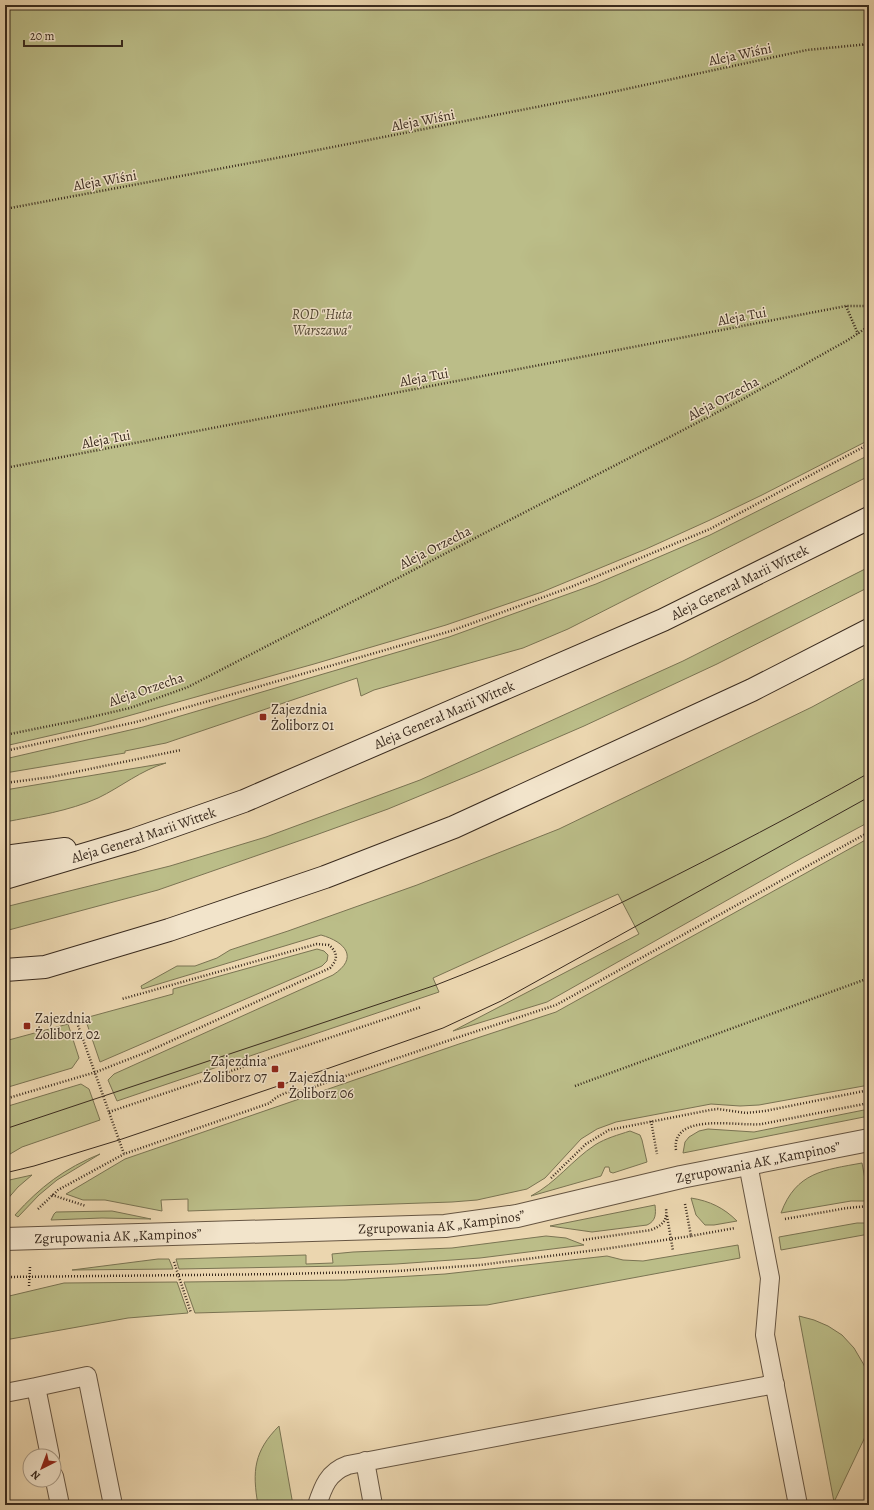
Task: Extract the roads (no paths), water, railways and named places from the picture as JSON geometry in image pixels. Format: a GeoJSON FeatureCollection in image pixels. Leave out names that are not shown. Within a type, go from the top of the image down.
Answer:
{"type":"FeatureCollection","features":[{"type":"Feature","properties":{"kind":"main road","name":"Aleja Generał Marii Wittek"},"geometry":{"type":"LineString","coordinates":[[5,878],[133,840],[244,801],[663,620],[869,518]]}},
{"type":"Feature","properties":{"kind":"main road"},"geometry":{"type":"LineString","coordinates":[[5,978],[169,930],[318,879],[454,827],[752,690],[869,630]]}},
{"type":"Feature","properties":{"kind":"main road"},"geometry":{"type":"LineString","coordinates":[[5,857],[133,840]]}},
{"type":"Feature","properties":{"kind":"main road"},"geometry":{"type":"LineString","coordinates":[[5,970],[44,967]]}},
{"type":"Feature","properties":{"kind":"main road","name":"Zgrupowania AK „Kampinos”"},"geometry":{"type":"LineString","coordinates":[[5,1239],[445,1226],[518,1216],[681,1177],[869,1140]]}},
{"type":"Feature","properties":{"kind":"lane"},"geometry":{"type":"LineString","coordinates":[[748,1164],[770,1278],[765,1335],[798,1505]]}},
{"type":"Feature","properties":{"kind":"lane"},"geometry":{"type":"LineString","coordinates":[[5,1393],[86,1376],[113,1505]]}},
{"type":"Feature","properties":{"kind":"lane"},"geometry":{"type":"LineString","coordinates":[[317,1505],[326,1481],[335,1471],[348,1465],[774,1384]]}},
{"type":"Feature","properties":{"kind":"lane"},"geometry":{"type":"LineString","coordinates":[[36,1387],[48,1448]]}},
{"type":"Feature","properties":{"kind":"lane"},"geometry":{"type":"LineString","coordinates":[[365,1461],[373,1505]]}},
{"type":"Feature","properties":{"kind":"lane"},"geometry":{"type":"LineString","coordinates":[[56,1488],[60,1505]]}},
{"type":"Feature","properties":{"kind":"tram line"},"geometry":{"type":"LineString","coordinates":[[5,1129],[436,985],[490,963],[544,940],[623,902],[704,861],[869,773]]}},
{"type":"Feature","properties":{"kind":"tram line"},"geometry":{"type":"LineString","coordinates":[[5,1173],[34,1166],[119,1140],[443,1028],[501,1001],[869,797]]}},
{"type":"Feature","properties":{"kind":"place","name":"Zajezdnia Żoliborz 01"},"geometry":{"type":"Point","coordinates":[263,717]}},
{"type":"Feature","properties":{"kind":"place","name":"Zajezdnia Żoliborz 02"},"geometry":{"type":"Point","coordinates":[27,1026]}},
{"type":"Feature","properties":{"kind":"place","name":"Zajezdnia Żoliborz 07"},"geometry":{"type":"Point","coordinates":[275,1069]}},
{"type":"Feature","properties":{"kind":"place","name":"Zajezdnia Żoliborz 06"},"geometry":{"type":"Point","coordinates":[281,1085]}},
{"type":"Feature","properties":{"kind":"park label","name":"ROD \"Huta Warszawa\""},"geometry":{"type":"Point","coordinates":[322,322]}}]}
